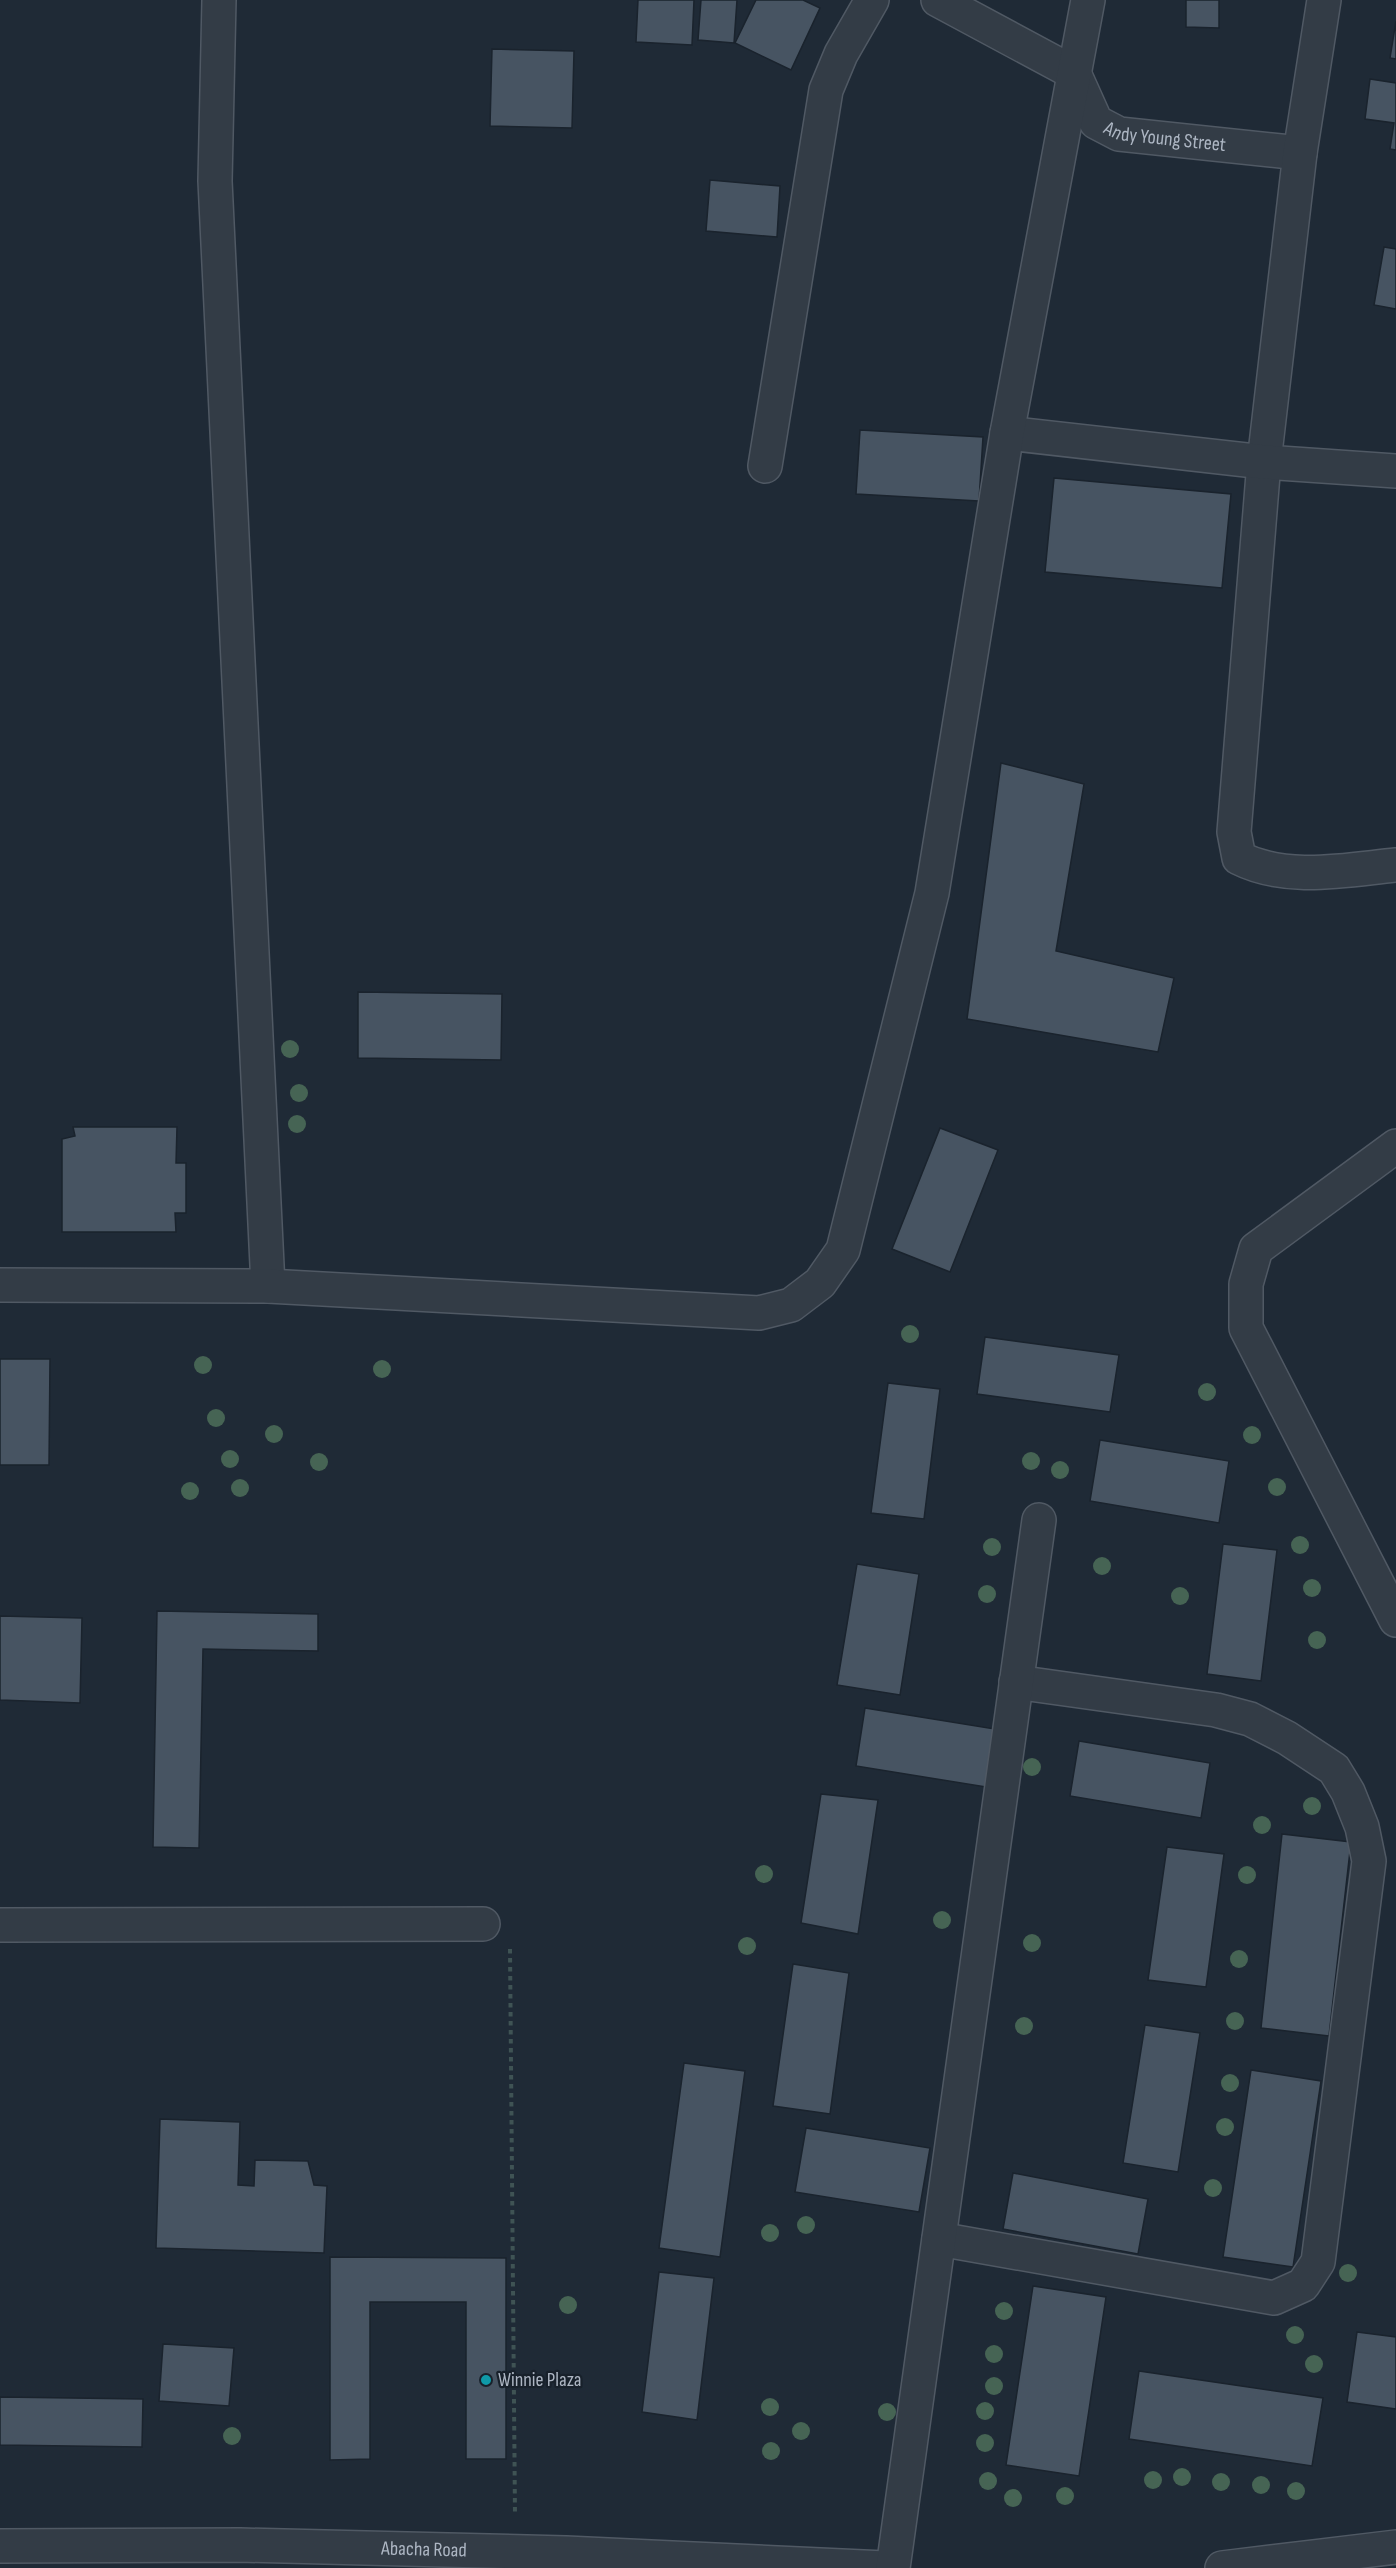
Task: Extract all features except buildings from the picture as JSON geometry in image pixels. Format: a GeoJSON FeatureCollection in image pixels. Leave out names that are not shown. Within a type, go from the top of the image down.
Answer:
{"type":"FeatureCollection","features":[{"type":"Feature","properties":{"kind":"street"},"geometry":{"type":"LineString","coordinates":[[219,0],[215,181],[268,1287]]}},
{"type":"Feature","properties":{"kind":"street"},"geometry":{"type":"LineString","coordinates":[[765,466],[826,90],[841,54],[872,0]]}},
{"type":"Feature","properties":{"kind":"street"},"geometry":{"type":"LineString","coordinates":[[938,0],[1074,73]]}},
{"type":"Feature","properties":{"kind":"street"},"geometry":{"type":"LineString","coordinates":[[0,1285],[268,1287],[759,1313],[791,1305],[820,1283],[843,1250],[932,893],[1008,433],[1088,0]]}},
{"type":"Feature","properties":{"kind":"street"},"geometry":{"type":"LineString","coordinates":[[1324,0],[1300,153],[1264,462],[1234,832],[1239,858],[1259,868],[1316,873],[1396,865]]}},
{"type":"Feature","properties":{"kind":"street","name":"Andy Young Street"},"geometry":{"type":"LineString","coordinates":[[1074,73],[1096,122],[1119,134],[1300,153]]}},
{"type":"Feature","properties":{"kind":"street"},"geometry":{"type":"LineString","coordinates":[[1008,433],[1264,462],[1396,471]]}},
{"type":"Feature","properties":{"kind":"street"},"geometry":{"type":"LineString","coordinates":[[1396,1146],[1256,1249],[1246,1284],[1246,1328],[1396,1620]]}},
{"type":"Feature","properties":{"kind":"street"},"geometry":{"type":"LineString","coordinates":[[893,2568],[1039,1520]]}},
{"type":"Feature","properties":{"kind":"street"},"geometry":{"type":"LineString","coordinates":[[939,2239],[1274,2298],[1303,2285],[1318,2262],[1369,1861],[1362,1827],[1348,1792],[1334,1769],[1287,1738],[1250,1719],[1216,1710],[1016,1682]]}},
{"type":"Feature","properties":{"kind":"street"},"geometry":{"type":"LineString","coordinates":[[0,1925],[483,1924]]}},
{"type":"Feature","properties":{"kind":"street","name":"Abacha Road"},"geometry":{"type":"LineString","coordinates":[[0,2546],[240,2556],[515,2552],[566,2560],[885,2568]]}},
{"type":"Feature","properties":{"kind":"street"},"geometry":{"type":"LineString","coordinates":[[1222,2568],[1396,2547]]}},
{"type":"Feature","properties":{"kind":"path"},"geometry":{"type":"LineString","coordinates":[[483,1924],[510,1923],[515,2552]]}},
{"type":"Feature","properties":{"kind":"place","name":"Winnie Plaza"},"geometry":{"type":"Point","coordinates":[486,2380]}}]}
